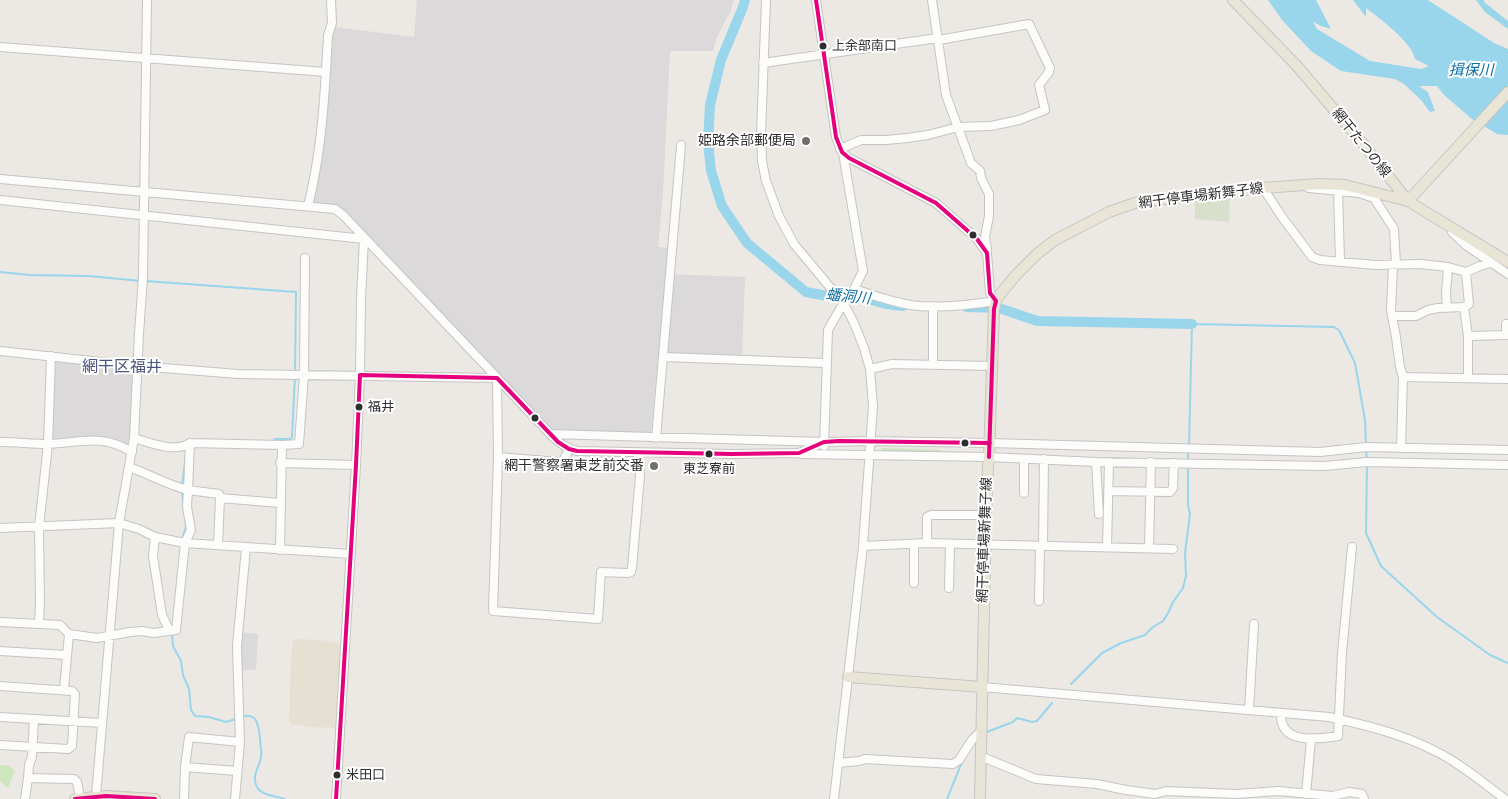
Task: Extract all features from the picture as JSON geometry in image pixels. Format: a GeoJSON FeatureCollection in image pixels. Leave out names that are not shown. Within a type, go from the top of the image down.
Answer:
{"type":"FeatureCollection","features":[{"type":"Feature","properties":{"kind":"main road","name":"網干たつの線"},"geometry":{"type":"LineString","coordinates":[[1233,0],[1297,66],[1410,199],[1443,224],[1508,262]]}},
{"type":"Feature","properties":{"kind":"main road"},"geometry":{"type":"LineString","coordinates":[[1410,199],[1508,92]]}},
{"type":"Feature","properties":{"kind":"main road","name":"網干停車場新舞子線"},"geometry":{"type":"LineString","coordinates":[[980,799],[985,545],[992,366],[995,305],[1002,290],[1037,254],[1055,240],[1109,212],[1138,202],[1305,184],[1345,185],[1410,199]]}},
{"type":"Feature","properties":{"kind":"main road"},"geometry":{"type":"LineString","coordinates":[[848,677],[982,687]]}},
{"type":"Feature","properties":{"kind":"main road"},"geometry":{"type":"LineString","coordinates":[[78,798],[96,796],[155,799]]}},
{"type":"Feature","properties":{"kind":"street"},"geometry":{"type":"LineString","coordinates":[[96,796],[119,523],[134,438],[138,334],[143,281],[147,0]]}},
{"type":"Feature","properties":{"kind":"street"},"geometry":{"type":"LineString","coordinates":[[308,206],[313,187],[322,118],[328,36],[332,23],[331,0]]}},
{"type":"Feature","properties":{"kind":"street"},"geometry":{"type":"LineString","coordinates":[[766,0],[762,153],[769,190],[779,216],[794,244],[842,306],[858,332],[870,370],[873,406],[863,546],[834,799]]}},
{"type":"Feature","properties":{"kind":"street"},"geometry":{"type":"LineString","coordinates":[[816,0],[836,137],[841,151],[863,271],[828,330],[824,455]]}},
{"type":"Feature","properties":{"kind":"street"},"geometry":{"type":"LineString","coordinates":[[854,289],[892,301],[933,309],[979,304],[995,305],[990,293],[988,253],[985,237],[990,216],[989,194],[981,178],[980,171],[971,163],[946,94],[932,0]]}},
{"type":"Feature","properties":{"kind":"street"},"geometry":{"type":"LineString","coordinates":[[764,63],[938,39],[1029,24],[1050,68],[1039,85],[1045,110],[1019,120],[990,126],[958,127],[907,138],[861,140],[841,151]]}},
{"type":"Feature","properties":{"kind":"street"},"geometry":{"type":"LineString","coordinates":[[0,47],[326,72]]}},
{"type":"Feature","properties":{"kind":"street"},"geometry":{"type":"LineString","coordinates":[[656,438],[682,145]]}},
{"type":"Feature","properties":{"kind":"street"},"geometry":{"type":"LineString","coordinates":[[841,151],[850,158],[938,204],[977,239],[988,253]]}},
{"type":"Feature","properties":{"kind":"street"},"geometry":{"type":"LineString","coordinates":[[0,178],[335,209],[343,215],[550,434],[569,449],[638,453],[798,453],[824,442]]}},
{"type":"Feature","properties":{"kind":"street"},"geometry":{"type":"LineString","coordinates":[[1305,184],[1306,188],[1359,193],[1374,198],[1394,229],[1391,310],[1403,377],[1398,462]]}},
{"type":"Feature","properties":{"kind":"street"},"geometry":{"type":"LineString","coordinates":[[1263,188],[1312,257],[1320,260],[1394,265],[1420,264],[1448,267],[1466,272],[1491,263]]}},
{"type":"Feature","properties":{"kind":"street"},"geometry":{"type":"LineString","coordinates":[[1338,190],[1340,262]]}},
{"type":"Feature","properties":{"kind":"street"},"geometry":{"type":"LineString","coordinates":[[0,200],[364,239]]}},
{"type":"Feature","properties":{"kind":"street"},"geometry":{"type":"LineString","coordinates":[[1443,224],[1467,246],[1508,274]]}},
{"type":"Feature","properties":{"kind":"street"},"geometry":{"type":"LineString","coordinates":[[336,799],[356,465],[364,239]]}},
{"type":"Feature","properties":{"kind":"street"},"geometry":{"type":"LineString","coordinates":[[134,438],[152,444],[172,446],[186,446],[190,442],[299,444],[304,375],[305,258]]}},
{"type":"Feature","properties":{"kind":"street"},"geometry":{"type":"LineString","coordinates":[[1448,267],[1446,293],[1448,308]]}},
{"type":"Feature","properties":{"kind":"street"},"geometry":{"type":"LineString","coordinates":[[1392,316],[1416,316],[1428,310],[1464,307],[1469,304],[1466,272]]}},
{"type":"Feature","properties":{"kind":"street"},"geometry":{"type":"LineString","coordinates":[[1464,307],[1468,336],[1468,378]]}},
{"type":"Feature","properties":{"kind":"street"},"geometry":{"type":"LineString","coordinates":[[933,309],[933,364]]}},
{"type":"Feature","properties":{"kind":"street"},"geometry":{"type":"LineString","coordinates":[[1468,336],[1506,335],[1506,324],[1508,324]]}},
{"type":"Feature","properties":{"kind":"street"},"geometry":{"type":"LineString","coordinates":[[0,351],[138,366],[238,374],[498,378]]}},
{"type":"Feature","properties":{"kind":"street"},"geometry":{"type":"LineString","coordinates":[[39,624],[39,527],[48,444],[51,356]]}},
{"type":"Feature","properties":{"kind":"street"},"geometry":{"type":"LineString","coordinates":[[664,357],[826,362]]}},
{"type":"Feature","properties":{"kind":"street"},"geometry":{"type":"LineString","coordinates":[[870,370],[892,364],[992,366]]}},
{"type":"Feature","properties":{"kind":"street"},"geometry":{"type":"LineString","coordinates":[[1403,377],[1508,380]]}},
{"type":"Feature","properties":{"kind":"street"},"geometry":{"type":"LineString","coordinates":[[498,378],[498,457],[493,611],[598,619],[601,572],[627,573],[631,572],[632,568],[640,476],[638,453]]}},
{"type":"Feature","properties":{"kind":"street"},"geometry":{"type":"LineString","coordinates":[[550,434],[824,442],[990,443],[1320,452],[1364,447],[1508,450]]}},
{"type":"Feature","properties":{"kind":"street"},"geometry":{"type":"LineString","coordinates":[[0,442],[48,444],[97,440],[115,443],[132,452]]}},
{"type":"Feature","properties":{"kind":"street"},"geometry":{"type":"LineString","coordinates":[[0,622],[60,625],[69,634],[97,638],[142,631],[154,633],[176,630],[183,542],[191,530],[184,489],[190,442]]}},
{"type":"Feature","properties":{"kind":"street"},"geometry":{"type":"LineString","coordinates":[[280,550],[280,463],[282,445]]}},
{"type":"Feature","properties":{"kind":"street"},"geometry":{"type":"LineString","coordinates":[[1364,447],[1364,462]]}},
{"type":"Feature","properties":{"kind":"street"},"geometry":{"type":"LineString","coordinates":[[498,457],[560,462],[563,461],[569,449]]}},
{"type":"Feature","properties":{"kind":"street"},"geometry":{"type":"LineString","coordinates":[[784,453],[1324,466],[1364,462],[1508,465]]}},
{"type":"Feature","properties":{"kind":"street"},"geometry":{"type":"LineString","coordinates":[[1024,459],[1024,492]]}},
{"type":"Feature","properties":{"kind":"street"},"geometry":{"type":"LineString","coordinates":[[1039,601],[1044,459]]}},
{"type":"Feature","properties":{"kind":"street"},"geometry":{"type":"LineString","coordinates":[[1096,462],[1098,514]]}},
{"type":"Feature","properties":{"kind":"street"},"geometry":{"type":"LineString","coordinates":[[1107,547],[1109,462]]}},
{"type":"Feature","properties":{"kind":"street"},"geometry":{"type":"LineString","coordinates":[[1149,548],[1151,462]]}},
{"type":"Feature","properties":{"kind":"street"},"geometry":{"type":"LineString","coordinates":[[280,463],[356,465]]}},
{"type":"Feature","properties":{"kind":"street"},"geometry":{"type":"LineString","coordinates":[[1108,491],[1170,492],[1173,488],[1174,463]]}},
{"type":"Feature","properties":{"kind":"street"},"geometry":{"type":"LineString","coordinates":[[129,467],[184,489],[220,494],[218,545]]}},
{"type":"Feature","properties":{"kind":"street"},"geometry":{"type":"LineString","coordinates":[[220,498],[280,503]]}},
{"type":"Feature","properties":{"kind":"street"},"geometry":{"type":"LineString","coordinates":[[927,543],[927,517],[931,515],[986,515]]}},
{"type":"Feature","properties":{"kind":"street"},"geometry":{"type":"LineString","coordinates":[[0,528],[119,523],[139,529],[155,537],[183,542],[351,554]]}},
{"type":"Feature","properties":{"kind":"street"},"geometry":{"type":"LineString","coordinates":[[155,537],[153,556],[162,615],[171,630]]}},
{"type":"Feature","properties":{"kind":"street"},"geometry":{"type":"LineString","coordinates":[[863,546],[927,543],[1173,549]]}},
{"type":"Feature","properties":{"kind":"street"},"geometry":{"type":"LineString","coordinates":[[914,544],[914,583]]}},
{"type":"Feature","properties":{"kind":"street"},"geometry":{"type":"LineString","coordinates":[[949,588],[950,544]]}},
{"type":"Feature","properties":{"kind":"street"},"geometry":{"type":"LineString","coordinates":[[1281,714],[1281,720],[1286,732],[1292,736],[1311,740],[1338,736],[1352,547]]}},
{"type":"Feature","properties":{"kind":"street"},"geometry":{"type":"LineString","coordinates":[[235,799],[240,742],[237,646],[246,548]]}},
{"type":"Feature","properties":{"kind":"street"},"geometry":{"type":"LineString","coordinates":[[1249,710],[1254,624]]}},
{"type":"Feature","properties":{"kind":"street"},"geometry":{"type":"LineString","coordinates":[[64,690],[69,634]]}},
{"type":"Feature","properties":{"kind":"street"},"geometry":{"type":"LineString","coordinates":[[0,651],[67,656]]}},
{"type":"Feature","properties":{"kind":"street"},"geometry":{"type":"LineString","coordinates":[[0,686],[64,690],[72,691],[75,694],[72,746],[68,749],[0,745]]}},
{"type":"Feature","properties":{"kind":"street"},"geometry":{"type":"LineString","coordinates":[[982,687],[1249,710],[1338,719],[1368,725],[1399,735],[1436,751],[1505,799]]}},
{"type":"Feature","properties":{"kind":"street"},"geometry":{"type":"LineString","coordinates":[[0,717],[102,723]]}},
{"type":"Feature","properties":{"kind":"street"},"geometry":{"type":"LineString","coordinates":[[25,799],[29,765],[32,757],[34,719]]}},
{"type":"Feature","properties":{"kind":"street"},"geometry":{"type":"LineString","coordinates":[[838,763],[865,759],[953,764],[959,760],[972,740],[981,731]]}},
{"type":"Feature","properties":{"kind":"street"},"geometry":{"type":"LineString","coordinates":[[184,799],[185,767],[189,737],[240,742]]}},
{"type":"Feature","properties":{"kind":"street"},"geometry":{"type":"LineString","coordinates":[[1304,795],[1311,740]]}},
{"type":"Feature","properties":{"kind":"street"},"geometry":{"type":"LineString","coordinates":[[981,758],[1036,779],[1097,784],[1155,794],[1166,791],[1207,796],[1253,795],[1278,791],[1304,795],[1333,796],[1349,792],[1362,794],[1364,799]]}},
{"type":"Feature","properties":{"kind":"street"},"geometry":{"type":"LineString","coordinates":[[185,767],[237,771]]}},
{"type":"Feature","properties":{"kind":"street"},"geometry":{"type":"LineString","coordinates":[[28,778],[74,778],[77,782],[78,798]]}},
{"type":"Feature","properties":{"kind":"shaded area"},"geometry":{"type":"Polygon","coordinates":[[[417,0],[734,0],[716,39],[713,51],[670,51],[663,193],[658,247],[669,248],[667,274],[745,277],[742,359],[658,356],[651,434],[552,431],[338,206],[310,204],[331,31],[334,27],[414,37],[417,0]]]}},
{"type":"Feature","properties":{"kind":"shaded area"},"geometry":{"type":"Polygon","coordinates":[[[58,359],[134,370],[132,432],[128,448],[120,441],[111,438],[91,437],[49,440],[54,361],[58,359]]]}},
{"type":"Feature","properties":{"kind":"shaded area"},"geometry":{"type":"Polygon","coordinates":[[[240,632],[258,634],[256,670],[240,670],[240,632]]]}},
{"type":"Feature","properties":{"kind":"shaded area"},"geometry":{"type":"Polygon","coordinates":[[[293,639],[321,640],[343,644],[337,728],[310,727],[292,724],[289,721],[293,639]]]}},
{"type":"Feature","properties":{"kind":"green space"},"geometry":{"type":"Polygon","coordinates":[[[1230,196],[1229,222],[1195,219],[1195,201],[1230,196]]]}},
{"type":"Feature","properties":{"kind":"green space"},"geometry":{"type":"Polygon","coordinates":[[[881,448],[941,450],[940,457],[881,455],[881,448]]]}},
{"type":"Feature","properties":{"kind":"green space"},"geometry":{"type":"Polygon","coordinates":[[[0,766],[9,766],[15,771],[8,788],[0,781],[0,766]]]}},
{"type":"Feature","properties":{"kind":"water","name":"揖保川"},"geometry":{"type":"Polygon","coordinates":[[[1268,0],[1316,0],[1331,29],[1313,22],[1317,29],[1370,61],[1421,69],[1429,66],[1415,59],[1402,38],[1366,8],[1366,17],[1353,0],[1428,0],[1494,43],[1508,49],[1508,135],[1497,134],[1472,119],[1444,95],[1437,86],[1419,86],[1428,92],[1435,111],[1430,112],[1421,100],[1404,84],[1395,79],[1341,71],[1311,51],[1282,20],[1268,0]]]}},
{"type":"Feature","properties":{"kind":"water"},"geometry":{"type":"Polygon","coordinates":[[[1476,0],[1484,0],[1484,2],[1508,21],[1508,29],[1485,12],[1476,0]]]}},
{"type":"Feature","properties":{"kind":"waterway","name":"蟠洞川"},"geometry":{"type":"LineString","coordinates":[[745,0],[721,60],[710,105],[708,142],[711,171],[722,206],[747,243],[806,292],[827,296],[858,296],[886,304],[903,306]]}},
{"type":"Feature","properties":{"kind":"waterway"},"geometry":{"type":"LineString","coordinates":[[0,272],[29,275],[89,276],[141,281]]}},
{"type":"Feature","properties":{"kind":"waterway"},"geometry":{"type":"LineString","coordinates":[[146,281],[296,292],[295,371]]}},
{"type":"Feature","properties":{"kind":"waterway","name":"蟠洞川"},"geometry":{"type":"LineString","coordinates":[[967,307],[999,308],[1037,321],[1192,324]]}},
{"type":"Feature","properties":{"kind":"waterway"},"geometry":{"type":"LineString","coordinates":[[1189,446],[1192,324],[1334,327],[1339,330],[1355,363],[1365,420],[1366,445]]}},
{"type":"Feature","properties":{"kind":"waterway"},"geometry":{"type":"LineString","coordinates":[[272,442],[275,439],[290,439],[292,437],[295,376]]}},
{"type":"Feature","properties":{"kind":"waterway"},"geometry":{"type":"LineString","coordinates":[[1366,450],[1367,460]]}},
{"type":"Feature","properties":{"kind":"waterway"},"geometry":{"type":"LineString","coordinates":[[1188,451],[1188,461]]}},
{"type":"Feature","properties":{"kind":"waterway"},"geometry":{"type":"LineString","coordinates":[[182,485],[186,455]]}},
{"type":"Feature","properties":{"kind":"waterway"},"geometry":{"type":"LineString","coordinates":[[1367,465],[1366,533],[1381,566],[1437,617],[1490,655],[1508,663]]}},
{"type":"Feature","properties":{"kind":"waterway"},"geometry":{"type":"LineString","coordinates":[[1071,684],[1102,653],[1121,643],[1145,635],[1163,621],[1183,588],[1186,576],[1185,553],[1190,514],[1188,505],[1188,466]]}},
{"type":"Feature","properties":{"kind":"waterway"},"geometry":{"type":"LineString","coordinates":[[182,490],[184,510]]}},
{"type":"Feature","properties":{"kind":"waterway"},"geometry":{"type":"LineString","coordinates":[[182,539],[186,527],[185,519]]}},
{"type":"Feature","properties":{"kind":"waterway"},"geometry":{"type":"LineString","coordinates":[[172,633],[173,646],[181,661],[183,675],[189,689],[191,710],[195,716],[209,717],[226,722],[236,719]]}},
{"type":"Feature","properties":{"kind":"waterway"},"geometry":{"type":"LineString","coordinates":[[984,733],[1013,722],[1017,718],[1032,722],[1037,721],[1052,703]]}},
{"type":"Feature","properties":{"kind":"waterway"},"geometry":{"type":"LineString","coordinates":[[241,717],[251,716],[256,721],[259,729],[261,755],[255,776],[257,787],[266,794],[285,799]]}},
{"type":"Feature","properties":{"kind":"waterway"},"geometry":{"type":"LineString","coordinates":[[947,799],[962,762]]}},
{"type":"Feature","properties":{"kind":"transit line"},"geometry":{"type":"LineString","coordinates":[[816,0],[836,137],[842,152],[849,158],[936,203],[977,239],[987,253],[990,293],[996,301],[994,309],[989,457]]}},
{"type":"Feature","properties":{"kind":"transit line"},"geometry":{"type":"LineString","coordinates":[[336,799],[360,375],[497,378],[558,442],[569,449],[577,451],[732,454],[799,453],[824,442],[839,441],[990,443]]}},
{"type":"Feature","properties":{"kind":"transit line"},"geometry":{"type":"LineString","coordinates":[[75,799],[106,796],[155,799]]}},
{"type":"Feature","properties":{"kind":"place","name":"上余部南口"},"geometry":{"type":"Point","coordinates":[823,46]}},
{"type":"Feature","properties":{"kind":"place","name":"姫路余部郵便局"},"geometry":{"type":"Point","coordinates":[806,141]}},
{"type":"Feature","properties":{"kind":"place","name":"福井"},"geometry":{"type":"Point","coordinates":[359,407]}},
{"type":"Feature","properties":{"kind":"place","name":"東芝寮前"},"geometry":{"type":"Point","coordinates":[709,454]}},
{"type":"Feature","properties":{"kind":"place","name":"網干警察署東芝前交番"},"geometry":{"type":"Point","coordinates":[654,466]}},
{"type":"Feature","properties":{"kind":"place","name":"米田口"},"geometry":{"type":"Point","coordinates":[337,775]}},
{"type":"Feature","properties":{"kind":"district","name":"網干区福井"},"geometry":{"type":"Point","coordinates":[122,367]}}]}
